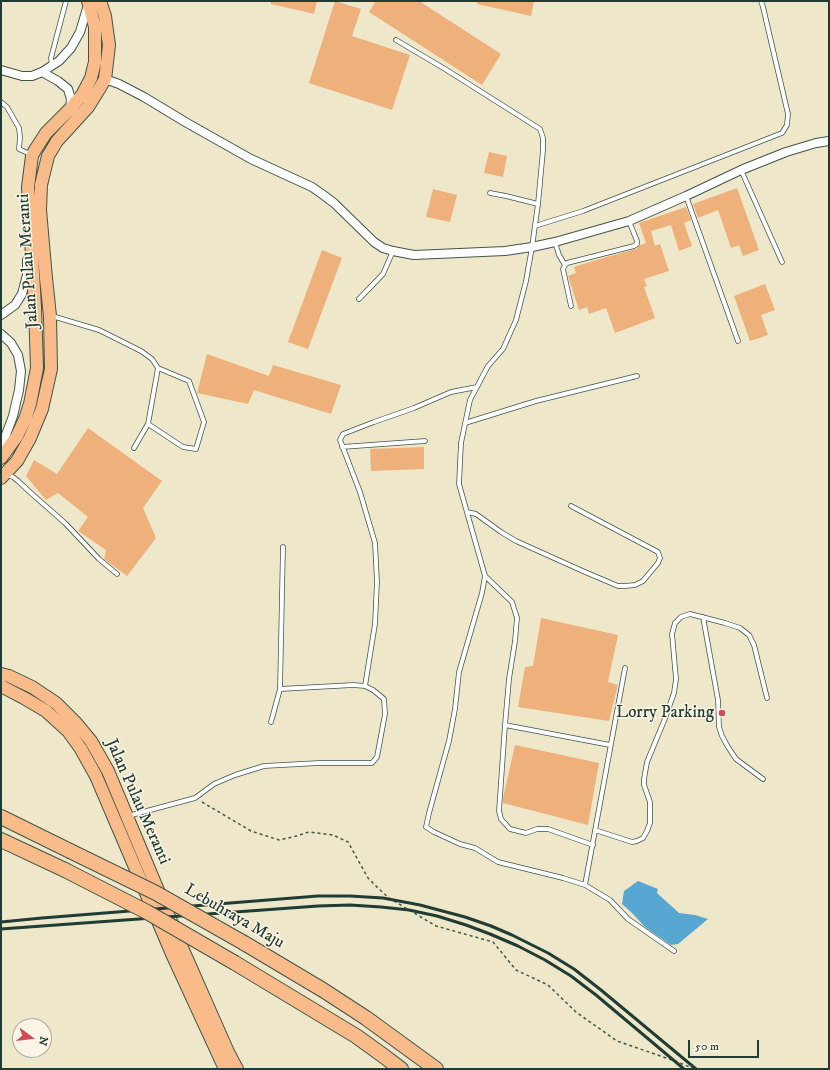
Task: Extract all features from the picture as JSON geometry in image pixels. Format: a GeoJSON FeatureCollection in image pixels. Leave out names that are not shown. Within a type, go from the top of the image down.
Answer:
{"type":"FeatureCollection","features":[{"type":"Feature","properties":{"kind":"highway","name":"Lebuhraya Maju"},"geometry":{"type":"LineString","coordinates":[[1,817],[156,893],[244,943],[366,1018],[436,1069]]}},
{"type":"Feature","properties":{"kind":"highway"},"geometry":{"type":"LineString","coordinates":[[1,840],[65,870],[147,912],[356,1036],[401,1069]]}},
{"type":"Feature","properties":{"kind":"main road","name":"Jalan Pulau Meranti"},"geometry":{"type":"LineString","coordinates":[[3,476],[17,461],[30,438],[42,409],[51,369],[50,316],[40,210],[41,185],[48,156],[51,151],[57,142],[88,107],[105,79],[109,45],[105,16],[92,1]]}},
{"type":"Feature","properties":{"kind":"main road","name":"Jalan Pulau Meranti"},"geometry":{"type":"LineString","coordinates":[[1,458],[26,420],[37,368],[28,187],[32,156],[34,150],[46,133],[82,96],[91,78],[95,62],[95,27],[92,1]]}},
{"type":"Feature","properties":{"kind":"main road","name":"Jalan Pulau Meranti"},"geometry":{"type":"LineString","coordinates":[[1,674],[9,676],[32,687],[56,703],[92,742],[108,771],[183,950],[237,1069]]}},
{"type":"Feature","properties":{"kind":"main road","name":"Jalan Pulau Meranti"},"geometry":{"type":"LineString","coordinates":[[1,686],[46,711],[68,731],[81,749],[96,776],[172,954],[225,1069]]}},
{"type":"Feature","properties":{"kind":"street"},"geometry":{"type":"LineString","coordinates":[[1,70],[22,76],[32,76],[42,72],[58,61],[71,48],[80,32],[92,1]]}},
{"type":"Feature","properties":{"kind":"street"},"geometry":{"type":"LineString","coordinates":[[42,72],[58,81],[68,89],[71,99],[70,109]]}},
{"type":"Feature","properties":{"kind":"street"},"geometry":{"type":"LineString","coordinates":[[105,79],[119,84],[144,97],[187,124],[251,159],[312,187],[334,203],[374,242],[383,248],[414,255],[505,251],[555,242],[629,221],[742,170],[786,152],[816,143],[829,141]]}},
{"type":"Feature","properties":{"kind":"street"},"geometry":{"type":"LineString","coordinates":[[1,315],[15,305],[22,294],[27,275],[27,250],[30,222]]}},
{"type":"Feature","properties":{"kind":"street"},"geometry":{"type":"LineString","coordinates":[[1,334],[11,343],[18,356],[21,371],[19,390],[13,416],[1,448]]}},
{"type":"Feature","properties":{"kind":"lane"},"geometry":{"type":"LineString","coordinates":[[52,65],[51,58],[66,1]]}},
{"type":"Feature","properties":{"kind":"lane"},"geometry":{"type":"LineString","coordinates":[[535,226],[590,209],[782,133],[787,125],[788,114],[764,7],[761,1]]}},
{"type":"Feature","properties":{"kind":"lane"},"geometry":{"type":"LineString","coordinates":[[396,40],[540,129],[543,138],[538,204],[532,247],[526,281],[516,320],[503,349],[488,366],[470,400],[461,443],[459,484],[485,576],[482,593],[459,672],[455,709],[449,741],[426,827],[460,844],[475,848],[498,862],[585,885],[610,900],[628,919],[674,951]]}},
{"type":"Feature","properties":{"kind":"lane"},"geometry":{"type":"LineString","coordinates":[[1,102],[7,107],[19,128],[20,137],[18,149],[32,156]]}},
{"type":"Feature","properties":{"kind":"lane"},"geometry":{"type":"LineString","coordinates":[[742,170],[782,262]]}},
{"type":"Feature","properties":{"kind":"lane"},"geometry":{"type":"LineString","coordinates":[[490,193],[538,204]]}},
{"type":"Feature","properties":{"kind":"lane"},"geometry":{"type":"LineString","coordinates":[[686,196],[738,341]]}},
{"type":"Feature","properties":{"kind":"lane"},"geometry":{"type":"LineString","coordinates":[[564,266],[567,263],[637,244],[629,221]]}},
{"type":"Feature","properties":{"kind":"lane"},"geometry":{"type":"LineString","coordinates":[[555,242],[564,266],[563,269],[571,306]]}},
{"type":"Feature","properties":{"kind":"lane"},"geometry":{"type":"LineString","coordinates":[[359,299],[383,274],[393,251]]}},
{"type":"Feature","properties":{"kind":"lane"},"geometry":{"type":"LineString","coordinates":[[50,316],[99,330],[141,351],[152,359],[158,368],[189,381],[204,422],[196,449],[183,447],[148,424]]}},
{"type":"Feature","properties":{"kind":"lane"},"geometry":{"type":"LineString","coordinates":[[134,448],[148,424],[158,368]]}},
{"type":"Feature","properties":{"kind":"lane"},"geometry":{"type":"LineString","coordinates":[[465,423],[536,401],[637,376]]}},
{"type":"Feature","properties":{"kind":"lane"},"geometry":{"type":"LineString","coordinates":[[365,686],[375,624],[377,582],[375,543],[360,492],[340,440],[343,434],[414,408],[450,392],[477,387]]}},
{"type":"Feature","properties":{"kind":"lane"},"geometry":{"type":"LineString","coordinates":[[342,447],[425,441]]}},
{"type":"Feature","properties":{"kind":"lane"},"geometry":{"type":"LineString","coordinates":[[3,476],[14,477],[65,522],[99,559],[117,574]]}},
{"type":"Feature","properties":{"kind":"lane"},"geometry":{"type":"LineString","coordinates":[[467,512],[476,514],[516,541],[618,586],[635,585],[643,581],[658,563],[660,558],[658,552],[571,506]]}},
{"type":"Feature","properties":{"kind":"lane"},"geometry":{"type":"LineString","coordinates":[[271,722],[280,689],[283,547]]}},
{"type":"Feature","properties":{"kind":"lane"},"geometry":{"type":"LineString","coordinates":[[485,576],[512,602],[517,618],[509,679],[498,811],[501,819],[510,829],[526,833],[537,829],[548,830],[593,845]]}},
{"type":"Feature","properties":{"kind":"lane"},"geometry":{"type":"LineString","coordinates":[[595,830],[632,842],[643,838],[647,831],[650,823],[650,802],[644,785],[644,779],[647,762],[674,693],[676,679],[672,634],[675,623],[681,617],[690,614],[703,617],[740,628],[749,635],[754,645],[767,698]]}},
{"type":"Feature","properties":{"kind":"lane"},"geometry":{"type":"LineString","coordinates":[[703,617],[718,700],[719,727],[722,736],[736,759],[763,779]]}},
{"type":"Feature","properties":{"kind":"lane"},"geometry":{"type":"LineString","coordinates":[[585,885],[625,668]]}},
{"type":"Feature","properties":{"kind":"lane"},"geometry":{"type":"LineString","coordinates":[[127,816],[195,798],[214,784],[235,775],[264,766],[319,763],[372,763],[377,757],[385,714],[384,699],[373,690],[365,686],[353,685],[280,689]]}},
{"type":"Feature","properties":{"kind":"lane"},"geometry":{"type":"LineString","coordinates":[[505,725],[610,745]]}},
{"type":"Feature","properties":{"kind":"path"},"geometry":{"type":"LineString","coordinates":[[195,798],[251,831],[279,840],[293,838],[309,832],[333,835],[348,842],[368,878],[389,898],[436,926],[493,942],[516,970],[548,985],[576,1012],[617,1042],[695,1069]]}},
{"type":"Feature","properties":{"kind":"water"},"geometry":{"type":"Polygon","coordinates":[[[638,881],[658,889],[657,893],[679,913],[695,915],[708,919],[678,944],[671,945],[645,927],[622,904],[624,891],[638,881]]]}},
{"type":"Feature","properties":{"kind":"building"},"geometry":{"type":"Polygon","coordinates":[[[271,1],[317,1],[314,14],[271,4],[271,1]]]}},
{"type":"Feature","properties":{"kind":"building"},"geometry":{"type":"Polygon","coordinates":[[[335,1],[361,9],[352,36],[410,55],[392,110],[309,83],[335,1]]]}},
{"type":"Feature","properties":{"kind":"building"},"geometry":{"type":"Polygon","coordinates":[[[376,1],[419,1],[501,54],[482,85],[369,12],[376,1]]]}},
{"type":"Feature","properties":{"kind":"building"},"geometry":{"type":"Polygon","coordinates":[[[477,1],[534,1],[531,16],[477,4],[477,1]]]}},
{"type":"Feature","properties":{"kind":"building"},"geometry":{"type":"Polygon","coordinates":[[[489,152],[507,156],[503,177],[484,173],[489,152]]]}},
{"type":"Feature","properties":{"kind":"building"},"geometry":{"type":"Polygon","coordinates":[[[737,188],[759,250],[743,256],[739,245],[731,248],[718,210],[698,218],[693,204],[737,188]]]}},
{"type":"Feature","properties":{"kind":"building"},"geometry":{"type":"Polygon","coordinates":[[[433,189],[457,195],[450,222],[426,217],[433,189]]]}},
{"type":"Feature","properties":{"kind":"building"},"geometry":{"type":"Polygon","coordinates":[[[686,207],[691,220],[684,223],[692,246],[679,251],[671,225],[651,231],[655,246],[660,244],[669,271],[644,279],[647,286],[644,287],[655,318],[615,333],[606,308],[589,314],[587,307],[579,310],[568,276],[576,273],[574,267],[636,249],[640,245],[646,243],[639,223],[686,207]]]}},
{"type":"Feature","properties":{"kind":"building"},"geometry":{"type":"Polygon","coordinates":[[[322,250],[342,258],[308,349],[288,342],[322,250]]]}},
{"type":"Feature","properties":{"kind":"building"},"geometry":{"type":"Polygon","coordinates":[[[765,284],[775,310],[761,315],[768,335],[750,341],[734,296],[765,284]]]}},
{"type":"Feature","properties":{"kind":"building"},"geometry":{"type":"Polygon","coordinates":[[[207,354],[269,376],[273,365],[341,385],[331,414],[254,390],[248,404],[197,393],[207,354]]]}},
{"type":"Feature","properties":{"kind":"building"},"geometry":{"type":"Polygon","coordinates":[[[88,428],[162,481],[143,508],[156,538],[127,576],[104,559],[106,550],[78,531],[88,517],[58,493],[46,500],[26,476],[34,460],[57,474],[88,428]]]}},
{"type":"Feature","properties":{"kind":"building"},"geometry":{"type":"Polygon","coordinates":[[[424,447],[424,469],[371,471],[370,449],[424,447]]]}},
{"type":"Feature","properties":{"kind":"building"},"geometry":{"type":"Polygon","coordinates":[[[541,618],[618,635],[608,682],[618,685],[609,721],[518,707],[525,667],[533,666],[541,618]]]}},
{"type":"Feature","properties":{"kind":"building"},"geometry":{"type":"Polygon","coordinates":[[[515,745],[599,763],[588,825],[503,803],[515,745]]]}},
{"type":"Feature","properties":{"kind":"railway"},"geometry":{"type":"LineString","coordinates":[[1,922],[318,896],[383,898],[420,905],[465,917],[491,926],[548,953],[574,969],[601,990],[696,1069]]}},
{"type":"Feature","properties":{"kind":"railway"},"geometry":{"type":"LineString","coordinates":[[1,929],[318,906],[350,905],[409,910],[437,916],[466,925],[518,946],[545,960],[571,976],[596,995],[684,1069]]}},
{"type":"Feature","properties":{"kind":"place","name":"Lorry Parking"},"geometry":{"type":"Point","coordinates":[722,713]}}]}
